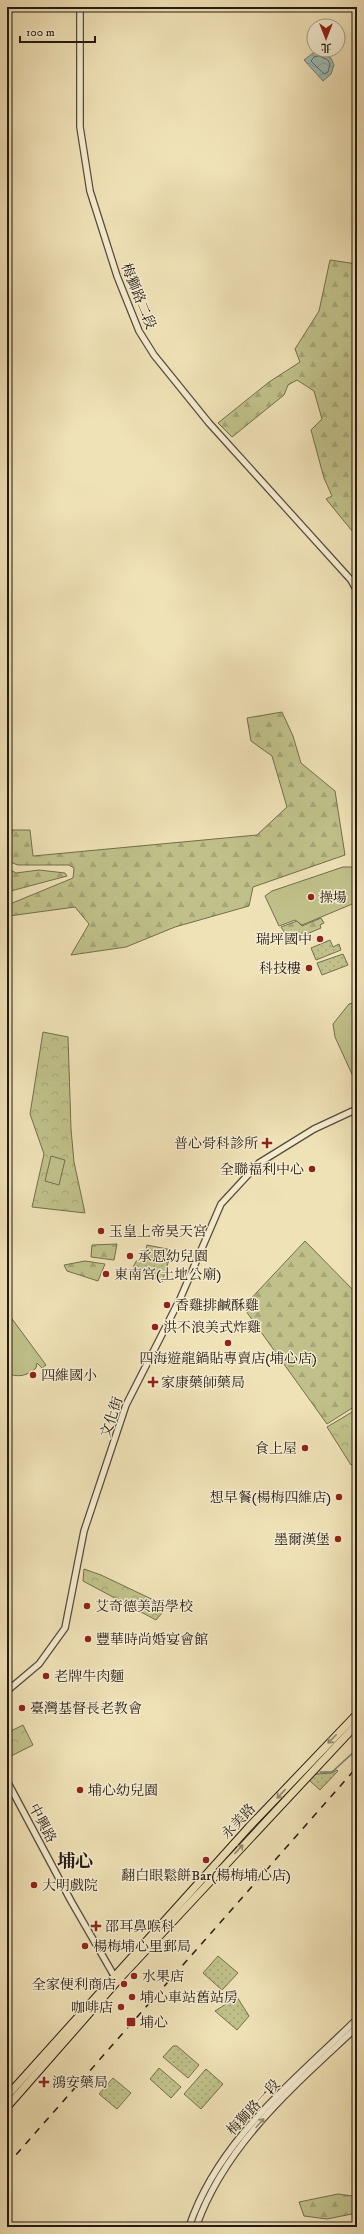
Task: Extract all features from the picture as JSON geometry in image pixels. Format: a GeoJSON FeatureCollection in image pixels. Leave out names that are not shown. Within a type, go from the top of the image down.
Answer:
{"type":"FeatureCollection","features":[{"type":"Feature","properties":{"kind":"main road","name":"永美路"},"geometry":{"type":"LineString","coordinates":[[7,2096],[357,1714]]}},
{"type":"Feature","properties":{"kind":"main road","name":"永美路"},"geometry":{"type":"LineString","coordinates":[[142,1949],[357,1724]]}},
{"type":"Feature","properties":{"kind":"main road","name":"永美路"},"geometry":{"type":"LineString","coordinates":[[7,2107],[115,1978]]}},
{"type":"Feature","properties":{"kind":"street","name":"梅獅路二段"},"geometry":{"type":"LineString","coordinates":[[80,7],[80,126],[90,191],[117,276],[139,331],[154,355],[208,423],[351,580],[357,591]]}},
{"type":"Feature","properties":{"kind":"street","name":"文化街"},"geometry":{"type":"LineString","coordinates":[[7,1691],[39,1664],[65,1628],[84,1531],[126,1405],[180,1299],[221,1204],[259,1162],[314,1129],[357,1109]]}},
{"type":"Feature","properties":{"kind":"street","name":"中興路"},"geometry":{"type":"LineString","coordinates":[[7,1781],[71,1901],[95,1940],[115,1978]]}},
{"type":"Feature","properties":{"kind":"street","name":"梅獅路一段"},"geometry":{"type":"LineString","coordinates":[[189,2227],[204,2191],[223,2158],[258,2116],[357,2019]]}},
{"type":"Feature","properties":{"kind":"street","name":"梅獅路一段"},"geometry":{"type":"LineString","coordinates":[[196,2227],[203,2206],[217,2179],[240,2146],[311,2071],[357,2028]]}},
{"type":"Feature","properties":{"kind":"green space"},"geometry":{"type":"Polygon","coordinates":[[[330,260],[357,264],[357,537],[326,499],[332,496],[324,478],[311,430],[322,419],[314,391],[297,380],[288,385],[284,395],[232,437],[218,423],[269,382],[300,362],[295,349],[319,311],[330,260]]]}},
{"type":"Feature","properties":{"kind":"green space"},"geometry":{"type":"Polygon","coordinates":[[[282,712],[293,736],[301,763],[335,791],[345,855],[253,887],[249,906],[175,927],[126,947],[71,955],[89,924],[75,907],[9,916],[10,904],[73,878],[74,868],[69,865],[18,865],[7,861],[7,844],[11,843],[12,830],[30,830],[33,856],[257,835],[287,807],[272,756],[251,741],[247,718],[282,712]]]}},
{"type":"Feature","properties":{"kind":"green space","name":"操場"},"geometry":{"type":"Polygon","coordinates":[[[343,867],[357,867],[357,902],[302,925],[295,920],[279,926],[265,896],[272,891],[343,867]]]}},
{"type":"Feature","properties":{"kind":"green space"},"geometry":{"type":"Polygon","coordinates":[[[7,868],[16,873],[39,870],[65,873],[67,876],[7,892],[7,868]]]}},
{"type":"Feature","properties":{"kind":"green space"},"geometry":{"type":"Polygon","coordinates":[[[321,918],[324,923],[320,925],[321,928],[290,941],[281,927],[297,921],[302,926],[321,918]]]}},
{"type":"Feature","properties":{"kind":"green space"},"geometry":{"type":"Polygon","coordinates":[[[330,940],[333,947],[339,944],[341,950],[316,960],[311,948],[330,940]]]}},
{"type":"Feature","properties":{"kind":"green space"},"geometry":{"type":"Polygon","coordinates":[[[343,954],[348,965],[322,975],[317,963],[343,954]]]}},
{"type":"Feature","properties":{"kind":"green space"},"geometry":{"type":"Polygon","coordinates":[[[357,1002],[357,1085],[335,1037],[333,1024],[349,1004],[357,1002]]]}},
{"type":"Feature","properties":{"kind":"green space"},"geometry":{"type":"Polygon","coordinates":[[[43,1032],[68,1037],[71,1129],[74,1162],[85,1213],[32,1207],[44,1154],[30,1114],[43,1032]]]}},
{"type":"Feature","properties":{"kind":"green space"},"geometry":{"type":"Polygon","coordinates":[[[51,1156],[65,1160],[59,1185],[45,1181],[51,1156]]]}},
{"type":"Feature","properties":{"kind":"green space"},"geometry":{"type":"Polygon","coordinates":[[[305,1241],[357,1294],[357,1405],[327,1424],[243,1307],[305,1241]]]}},
{"type":"Feature","properties":{"kind":"green space"},"geometry":{"type":"Polygon","coordinates":[[[117,1244],[114,1260],[91,1257],[92,1245],[117,1244]]]}},
{"type":"Feature","properties":{"kind":"green space"},"geometry":{"type":"Polygon","coordinates":[[[147,1245],[172,1250],[162,1282],[133,1267],[137,1260],[143,1260],[147,1245]]]}},
{"type":"Feature","properties":{"kind":"green space"},"geometry":{"type":"Polygon","coordinates":[[[85,1261],[105,1264],[98,1281],[67,1271],[64,1265],[85,1261]]]}},
{"type":"Feature","properties":{"kind":"green space"},"geometry":{"type":"Polygon","coordinates":[[[7,1312],[46,1365],[42,1368],[37,1363],[36,1368],[30,1373],[18,1376],[7,1373],[7,1312]]]}},
{"type":"Feature","properties":{"kind":"green space"},"geometry":{"type":"Polygon","coordinates":[[[357,1409],[357,1461],[351,1465],[327,1427],[357,1409]]]}},
{"type":"Feature","properties":{"kind":"green space"},"geometry":{"type":"Polygon","coordinates":[[[84,1569],[101,1575],[162,1604],[162,1613],[156,1620],[83,1581],[84,1569]]]}},
{"type":"Feature","properties":{"kind":"green space"},"geometry":{"type":"Polygon","coordinates":[[[23,1725],[33,1745],[7,1758],[7,1733],[23,1725]]]}},
{"type":"Feature","properties":{"kind":"green space"},"geometry":{"type":"Polygon","coordinates":[[[337,1770],[338,1771],[320,1790],[309,1780],[316,1774],[332,1773],[337,1770]]]}},
{"type":"Feature","properties":{"kind":"green space"},"geometry":{"type":"Polygon","coordinates":[[[218,1956],[238,1973],[222,1990],[203,1973],[218,1956]]]}},
{"type":"Feature","properties":{"kind":"green space"},"geometry":{"type":"Polygon","coordinates":[[[237,1997],[249,2016],[237,2030],[215,2011],[237,1997]]]}},
{"type":"Feature","properties":{"kind":"green space"},"geometry":{"type":"Polygon","coordinates":[[[173,2046],[177,2046],[199,2065],[188,2078],[163,2057],[173,2046]]]}},
{"type":"Feature","properties":{"kind":"green space"},"geometry":{"type":"Polygon","coordinates":[[[159,2068],[181,2087],[171,2098],[150,2079],[159,2068]]]}},
{"type":"Feature","properties":{"kind":"green space"},"geometry":{"type":"Polygon","coordinates":[[[206,2069],[223,2084],[201,2109],[184,2094],[206,2069]]]}},
{"type":"Feature","properties":{"kind":"green space"},"geometry":{"type":"Polygon","coordinates":[[[113,2078],[131,2093],[117,2109],[99,2094],[113,2078]]]}},
{"type":"Feature","properties":{"kind":"green space"},"geometry":{"type":"Polygon","coordinates":[[[357,2189],[357,2208],[352,2214],[327,2219],[304,2216],[299,2202],[338,2194],[353,2196],[357,2189]]]}},
{"type":"Feature","properties":{"kind":"water"},"geometry":{"type":"Polygon","coordinates":[[[307,58],[331,58],[334,65],[331,74],[323,81],[304,60],[307,58]]]}},
{"type":"Feature","properties":{"kind":"waterway"},"geometry":{"type":"LineString","coordinates":[[320,1772],[332,1772],[357,1749]]}},
{"type":"Feature","properties":{"kind":"railway"},"geometry":{"type":"LineString","coordinates":[[7,2165],[357,1767]]}},
{"type":"Feature","properties":{"kind":"place","name":"操場"},"geometry":{"type":"Point","coordinates":[311,897]}},
{"type":"Feature","properties":{"kind":"place","name":"瑞坪國中"},"geometry":{"type":"Point","coordinates":[320,939]}},
{"type":"Feature","properties":{"kind":"place","name":"科技樓"},"geometry":{"type":"Point","coordinates":[309,968]}},
{"type":"Feature","properties":{"kind":"place","name":"普心骨科診所"},"geometry":{"type":"Point","coordinates":[267,1143]}},
{"type":"Feature","properties":{"kind":"place","name":"全聯福利中心"},"geometry":{"type":"Point","coordinates":[312,1169]}},
{"type":"Feature","properties":{"kind":"place","name":"玉皇上帝昊天宮"},"geometry":{"type":"Point","coordinates":[101,1231]}},
{"type":"Feature","properties":{"kind":"place","name":"承恩幼兒園"},"geometry":{"type":"Point","coordinates":[130,1256]}},
{"type":"Feature","properties":{"kind":"place","name":"東南宮(土地公廟)"},"geometry":{"type":"Point","coordinates":[106,1274]}},
{"type":"Feature","properties":{"kind":"place","name":"香雞排鹹酥雞"},"geometry":{"type":"Point","coordinates":[167,1305]}},
{"type":"Feature","properties":{"kind":"place","name":"洪不浪美式炸雞"},"geometry":{"type":"Point","coordinates":[155,1327]}},
{"type":"Feature","properties":{"kind":"place","name":"四海遊龍鍋貼專賣店(埔心店)"},"geometry":{"type":"Point","coordinates":[228,1343]}},
{"type":"Feature","properties":{"kind":"place","name":"四維國小"},"geometry":{"type":"Point","coordinates":[33,1375]}},
{"type":"Feature","properties":{"kind":"place","name":"家康藥師藥局"},"geometry":{"type":"Point","coordinates":[153,1382]}},
{"type":"Feature","properties":{"kind":"place","name":"食上屋"},"geometry":{"type":"Point","coordinates":[305,1448]}},
{"type":"Feature","properties":{"kind":"place","name":"想早餐(楊梅四維店)"},"geometry":{"type":"Point","coordinates":[339,1497]}},
{"type":"Feature","properties":{"kind":"place","name":"墨爾漢堡"},"geometry":{"type":"Point","coordinates":[338,1539]}},
{"type":"Feature","properties":{"kind":"place","name":"艾奇德美語學校"},"geometry":{"type":"Point","coordinates":[87,1606]}},
{"type":"Feature","properties":{"kind":"place","name":"豐華時尚婚宴會館"},"geometry":{"type":"Point","coordinates":[88,1639]}},
{"type":"Feature","properties":{"kind":"place","name":"老牌牛肉麵"},"geometry":{"type":"Point","coordinates":[46,1676]}},
{"type":"Feature","properties":{"kind":"place","name":"臺灣基督長老教會"},"geometry":{"type":"Point","coordinates":[22,1708]}},
{"type":"Feature","properties":{"kind":"place","name":"埔心幼兒園"},"geometry":{"type":"Point","coordinates":[80,1790]}},
{"type":"Feature","properties":{"kind":"place","name":"翻白眼鬆餅Bar(楊梅埔心店)"},"geometry":{"type":"Point","coordinates":[206,1860]}},
{"type":"Feature","properties":{"kind":"place","name":"大明戲院"},"geometry":{"type":"Point","coordinates":[34,1885]}},
{"type":"Feature","properties":{"kind":"place","name":"邵耳鼻喉科"},"geometry":{"type":"Point","coordinates":[96,1926]}},
{"type":"Feature","properties":{"kind":"place","name":"楊梅埔心里郵局"},"geometry":{"type":"Point","coordinates":[85,1946]}},
{"type":"Feature","properties":{"kind":"place","name":"水果店"},"geometry":{"type":"Point","coordinates":[134,1976]}},
{"type":"Feature","properties":{"kind":"place","name":"全家便利商店"},"geometry":{"type":"Point","coordinates":[124,1984]}},
{"type":"Feature","properties":{"kind":"place","name":"埔心車站舊站房"},"geometry":{"type":"Point","coordinates":[132,1997]}},
{"type":"Feature","properties":{"kind":"place","name":"咖啡店"},"geometry":{"type":"Point","coordinates":[121,2007]}},
{"type":"Feature","properties":{"kind":"place","name":"埔心"},"geometry":{"type":"Point","coordinates":[131,2022]}},
{"type":"Feature","properties":{"kind":"place","name":"鴻安藥局"},"geometry":{"type":"Point","coordinates":[44,2082]}},
{"type":"Feature","properties":{"kind":"district","name":"埔心"},"geometry":{"type":"Point","coordinates":[75,1861]}}]}
